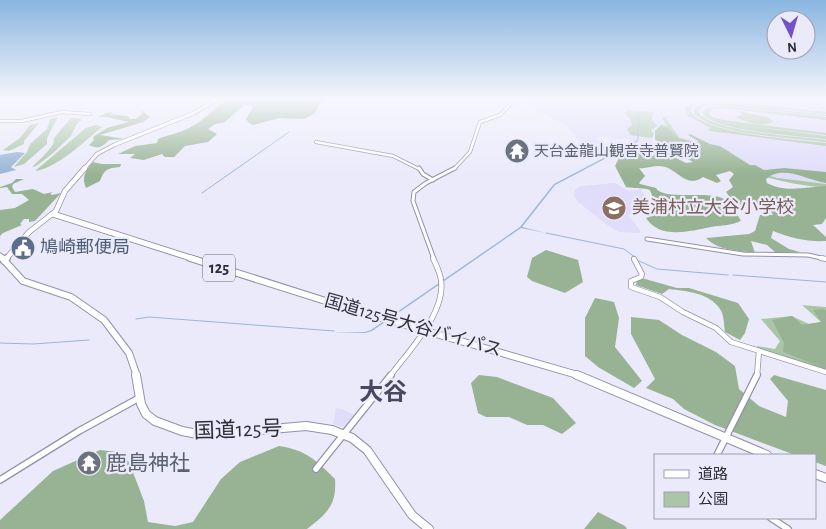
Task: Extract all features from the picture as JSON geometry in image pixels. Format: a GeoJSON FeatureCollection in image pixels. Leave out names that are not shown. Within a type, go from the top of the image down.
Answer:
{"type":"FeatureCollection","features":[{"type":"Feature","properties":{"kind":"highway","name":"国道125号大谷バイパス"},"geometry":{"type":"LineString","coordinates":[[53,214],[388,320],[572,373],[765,454]]}},
{"type":"Feature","properties":{"kind":"highway","name":"国道125号"},"geometry":{"type":"LineString","coordinates":[[2,258],[23,281],[71,297],[101,317],[133,360],[139,398],[143,409],[155,420],[195,435],[214,435],[306,426],[322,427],[346,434],[367,449],[412,515],[429,529]]}},
{"type":"Feature","properties":{"kind":"main road"},"geometry":{"type":"LineString","coordinates":[[2,258],[53,214],[60,206],[64,191],[100,152],[167,124]]}},
{"type":"Feature","properties":{"kind":"street"},"geometry":{"type":"LineString","coordinates":[[316,469],[346,434],[424,330],[436,309],[441,283],[413,198],[416,190],[452,170],[470,152],[479,124]]}},
{"type":"Feature","properties":{"kind":"street"},"geometry":{"type":"LineString","coordinates":[[316,142],[392,156],[417,166],[422,173],[433,180]]}},
{"type":"Feature","properties":{"kind":"street"},"geometry":{"type":"LineString","coordinates":[[647,239],[748,254],[808,255],[826,259]]}},
{"type":"Feature","properties":{"kind":"street"},"geometry":{"type":"LineString","coordinates":[[634,259],[642,274],[631,281],[631,287],[660,297],[683,312],[716,328],[731,342],[826,372]]}},
{"type":"Feature","properties":{"kind":"street"},"geometry":{"type":"LineString","coordinates":[[718,454],[757,377],[759,351]]}},
{"type":"Feature","properties":{"kind":"street"},"geometry":{"type":"LineString","coordinates":[[0,480],[79,431],[139,398]]}},
{"type":"Feature","properties":{"kind":"street"},"geometry":{"type":"LineString","coordinates":[[773,519],[788,529]]}},
{"type":"Feature","properties":{"kind":"shaded area"},"geometry":{"type":"Polygon","coordinates":[[[562,124],[826,124],[826,186],[769,178],[677,139],[654,134],[652,136],[653,146],[650,147],[625,138],[620,140],[602,136],[597,138],[602,144],[593,145],[578,140],[568,127],[562,124]]]}},
{"type":"Feature","properties":{"kind":"shaded area","name":"美浦村立大谷小学校"},"geometry":{"type":"Polygon","coordinates":[[[615,183],[628,191],[641,189],[646,199],[641,204],[641,209],[628,215],[640,230],[640,233],[619,232],[610,227],[578,202],[574,196],[575,190],[581,186],[615,183]]]}},
{"type":"Feature","properties":{"kind":"shaded area"},"geometry":{"type":"Polygon","coordinates":[[[336,408],[357,416],[350,424],[343,427],[333,424],[336,408]]]}},
{"type":"Feature","properties":{"kind":"green space"},"geometry":{"type":"Polygon","coordinates":[[[38,124],[24,141],[24,144],[9,151],[3,150],[20,138],[30,125],[38,124]]]}},
{"type":"Feature","properties":{"kind":"green space"},"geometry":{"type":"Polygon","coordinates":[[[49,124],[54,124],[47,138],[47,144],[24,164],[14,167],[27,152],[30,144],[47,129],[49,124]]]}},
{"type":"Feature","properties":{"kind":"green space"},"geometry":{"type":"Polygon","coordinates":[[[66,124],[77,124],[71,136],[52,154],[32,167],[50,149],[55,137],[66,124]]]}},
{"type":"Feature","properties":{"kind":"green space"},"geometry":{"type":"Polygon","coordinates":[[[123,124],[137,124],[100,135],[125,139],[109,140],[100,147],[89,145],[94,140],[93,137],[107,128],[123,124]]]}},
{"type":"Feature","properties":{"kind":"green space"},"geometry":{"type":"Polygon","coordinates":[[[217,124],[208,129],[217,134],[208,142],[185,146],[174,157],[165,157],[162,154],[144,160],[130,158],[135,154],[118,154],[135,146],[157,143],[158,139],[194,125],[217,124]]]}},
{"type":"Feature","properties":{"kind":"green space"},"geometry":{"type":"Polygon","coordinates":[[[655,124],[657,126],[651,130],[654,134],[652,138],[630,135],[627,129],[632,125],[655,124]]]}},
{"type":"Feature","properties":{"kind":"green space"},"geometry":{"type":"Polygon","coordinates":[[[665,124],[670,124],[680,139],[734,165],[777,178],[826,184],[826,188],[794,184],[734,167],[688,147],[672,135],[665,124]]]}},
{"type":"Feature","properties":{"kind":"green space"},"geometry":{"type":"Polygon","coordinates":[[[703,124],[774,138],[826,143],[826,146],[708,130],[711,128],[703,124]]]}},
{"type":"Feature","properties":{"kind":"green space"},"geometry":{"type":"Polygon","coordinates":[[[713,124],[736,129],[826,140],[826,142],[776,137],[736,131],[713,124]]]}},
{"type":"Feature","properties":{"kind":"green space"},"geometry":{"type":"Polygon","coordinates":[[[721,124],[752,124],[826,133],[826,135],[730,124],[826,136],[826,139],[760,132],[721,124]]]}},
{"type":"Feature","properties":{"kind":"green space"},"geometry":{"type":"Polygon","coordinates":[[[96,125],[102,127],[61,160],[35,171],[86,128],[96,125]]]}},
{"type":"Feature","properties":{"kind":"green space"},"geometry":{"type":"Polygon","coordinates":[[[661,125],[666,126],[676,137],[698,143],[698,141],[688,135],[690,134],[710,144],[720,146],[750,165],[755,165],[764,170],[784,168],[826,172],[826,183],[787,173],[773,175],[766,179],[767,183],[788,189],[826,186],[826,218],[822,224],[813,225],[826,237],[826,241],[799,239],[773,231],[771,238],[789,249],[800,252],[776,253],[767,245],[751,241],[755,253],[729,249],[711,242],[706,238],[749,234],[755,231],[760,215],[773,215],[770,210],[782,205],[764,201],[745,208],[726,192],[733,187],[729,180],[734,174],[730,171],[716,175],[721,181],[717,183],[703,177],[691,181],[665,167],[639,168],[645,176],[640,184],[656,188],[660,192],[667,194],[717,196],[727,201],[741,221],[730,225],[685,232],[667,232],[652,225],[646,218],[665,212],[666,209],[655,203],[650,190],[626,187],[615,166],[619,158],[638,151],[653,156],[660,150],[686,163],[693,162],[679,154],[671,145],[655,140],[655,131],[661,125]]]}},
{"type":"Feature","properties":{"kind":"green space"},"geometry":{"type":"Polygon","coordinates":[[[93,162],[121,164],[120,167],[107,170],[100,181],[86,188],[85,174],[93,162]]]}},
{"type":"Feature","properties":{"kind":"green space"},"geometry":{"type":"Polygon","coordinates":[[[16,179],[24,179],[13,184],[12,187],[15,192],[33,189],[44,194],[61,193],[35,221],[29,222],[29,219],[24,219],[20,224],[22,225],[0,236],[0,210],[15,208],[29,200],[22,194],[12,194],[7,187],[0,188],[12,183],[16,179]]]}},
{"type":"Feature","properties":{"kind":"green space"},"geometry":{"type":"Polygon","coordinates":[[[546,250],[578,260],[583,282],[565,293],[532,281],[527,277],[532,258],[546,250]]]}},
{"type":"Feature","properties":{"kind":"green space"},"geometry":{"type":"Polygon","coordinates":[[[638,277],[677,288],[689,288],[738,303],[749,319],[745,333],[740,340],[725,332],[721,311],[710,299],[697,294],[669,289],[662,294],[636,285],[638,277]]]}},
{"type":"Feature","properties":{"kind":"green space"},"geometry":{"type":"Polygon","coordinates":[[[595,298],[614,302],[619,318],[615,347],[642,381],[634,388],[598,367],[585,356],[585,318],[595,298]]]}},
{"type":"Feature","properties":{"kind":"green space"},"geometry":{"type":"Polygon","coordinates":[[[802,305],[826,307],[826,372],[759,351],[757,346],[775,349],[780,341],[761,319],[792,316],[809,324],[821,322],[802,305]]]}},
{"type":"Feature","properties":{"kind":"green space"},"geometry":{"type":"Polygon","coordinates":[[[813,310],[826,310],[826,369],[783,352],[784,343],[772,320],[792,316],[802,325],[821,322],[813,310]]]}},
{"type":"Feature","properties":{"kind":"green space"},"geometry":{"type":"Polygon","coordinates":[[[631,317],[659,320],[682,335],[716,352],[735,366],[739,389],[759,406],[786,417],[788,401],[770,379],[774,375],[826,390],[826,466],[816,462],[816,454],[792,454],[715,425],[684,409],[673,399],[646,388],[655,379],[631,334],[631,317]]]}},
{"type":"Feature","properties":{"kind":"green space"},"geometry":{"type":"Polygon","coordinates":[[[479,375],[497,377],[553,398],[576,423],[562,434],[543,425],[527,425],[509,417],[486,417],[478,413],[471,383],[479,375]]]}},
{"type":"Feature","properties":{"kind":"green space"},"geometry":{"type":"Polygon","coordinates":[[[279,446],[304,453],[322,466],[335,479],[332,503],[325,514],[307,529],[0,529],[0,520],[53,471],[100,450],[118,452],[129,462],[144,501],[148,522],[175,526],[193,522],[221,479],[240,462],[279,446]]]}},
{"type":"Feature","properties":{"kind":"green space"},"geometry":{"type":"Polygon","coordinates":[[[598,512],[625,526],[627,529],[584,529],[598,512]]]}},
{"type":"Feature","properties":{"kind":"water"},"geometry":{"type":"Polygon","coordinates":[[[638,137],[637,142],[555,185],[522,227],[546,233],[521,228],[372,331],[365,333],[333,332],[365,332],[371,330],[520,227],[554,184],[636,141],[638,137]]]}},
{"type":"Feature","properties":{"kind":"water"},"geometry":{"type":"Polygon","coordinates":[[[17,152],[25,153],[11,167],[16,170],[0,174],[0,155],[17,152]]]}},
{"type":"Feature","properties":{"kind":"waterway"},"geometry":{"type":"LineString","coordinates":[[638,138],[639,124]]}},
{"type":"Feature","properties":{"kind":"waterway"},"geometry":{"type":"LineString","coordinates":[[202,193],[289,132]]}},
{"type":"Feature","properties":{"kind":"waterway"},"geometry":{"type":"LineString","coordinates":[[546,233],[624,249],[636,258]]}},
{"type":"Feature","properties":{"kind":"waterway"},"geometry":{"type":"LineString","coordinates":[[639,261],[657,269],[728,275]]}},
{"type":"Feature","properties":{"kind":"waterway"},"geometry":{"type":"LineString","coordinates":[[733,275],[826,282]]}},
{"type":"Feature","properties":{"kind":"waterway"},"geometry":{"type":"LineString","coordinates":[[136,319],[149,317],[334,331]]}},
{"type":"Feature","properties":{"kind":"waterway"},"geometry":{"type":"LineString","coordinates":[[0,343],[33,344],[89,340]]}},
{"type":"Feature","properties":{"kind":"place","name":"天台金龍山観音寺普賢院"},"geometry":{"type":"Point","coordinates":[517,151]}},
{"type":"Feature","properties":{"kind":"place","name":"美浦村立大谷小学校"},"geometry":{"type":"Point","coordinates":[614,208]}},
{"type":"Feature","properties":{"kind":"place","name":"鳩崎郵便局"},"geometry":{"type":"Point","coordinates":[23,248]}},
{"type":"Feature","properties":{"kind":"place","name":"鹿島神社"},"geometry":{"type":"Point","coordinates":[89,463]}},
{"type":"Feature","properties":{"kind":"district","name":"大谷"},"geometry":{"type":"Point","coordinates":[383,393]}}]}
